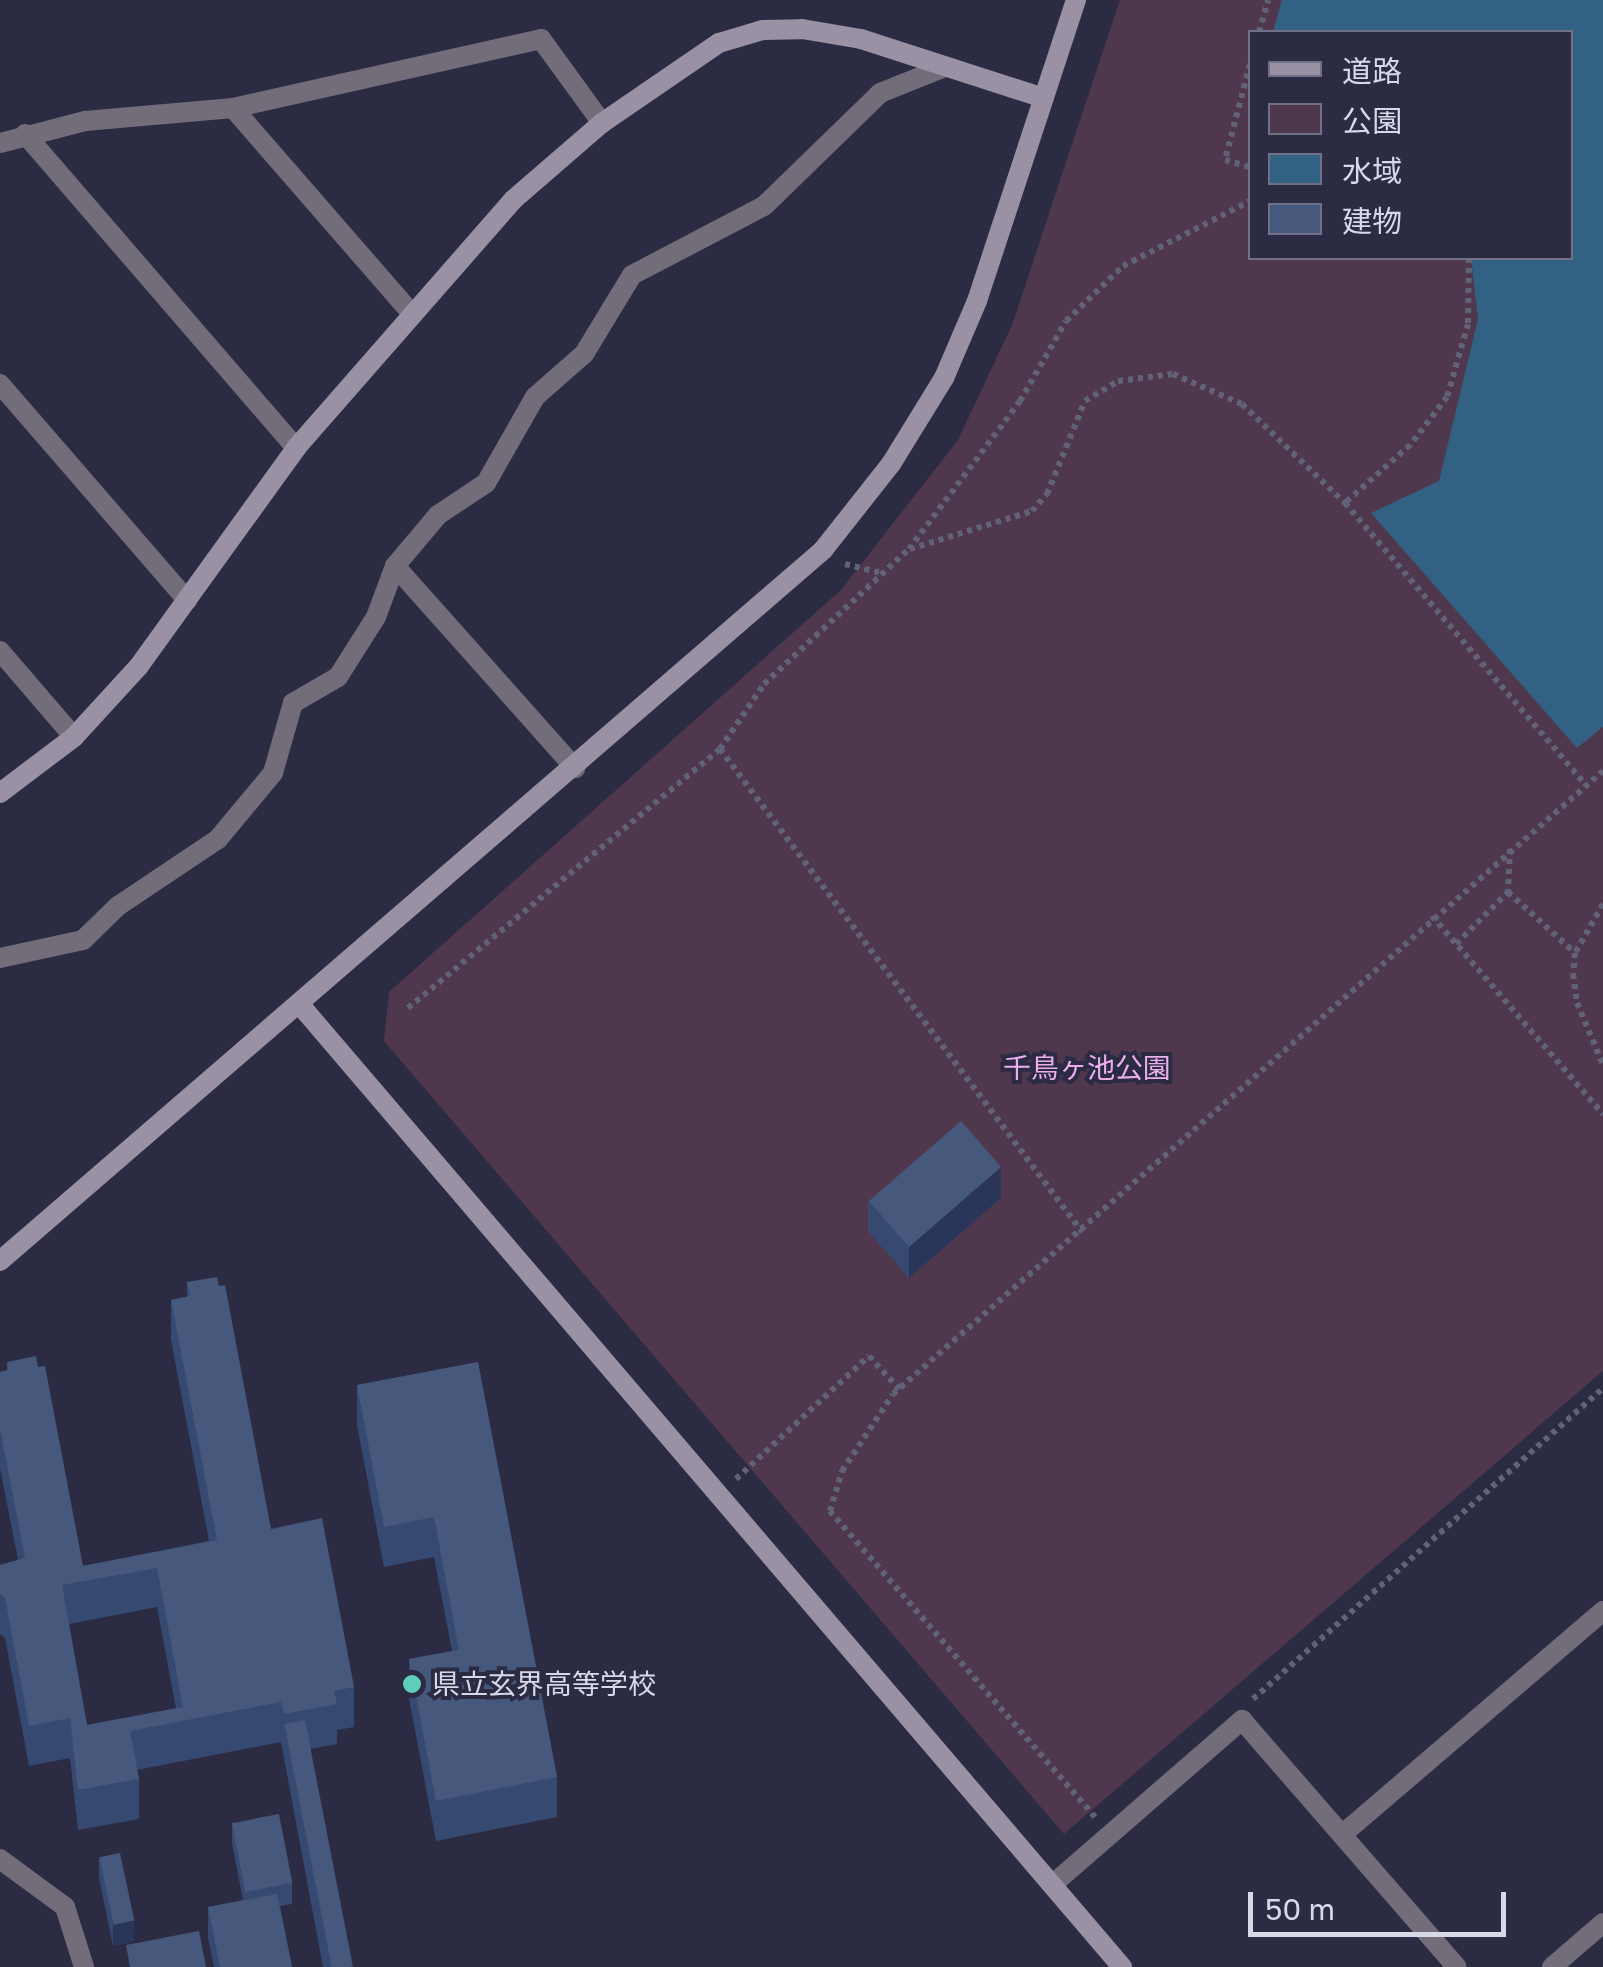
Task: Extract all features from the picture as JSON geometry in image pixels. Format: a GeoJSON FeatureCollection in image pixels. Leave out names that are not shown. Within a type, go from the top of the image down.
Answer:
{"type":"FeatureCollection","features":[{"type":"Feature","properties":{"kind":"street"},"geometry":{"type":"LineString","coordinates":[[0,1261],[301,1006],[823,550],[891,464],[944,378],[978,301],[1076,0]]}},
{"type":"Feature","properties":{"kind":"street"},"geometry":{"type":"LineString","coordinates":[[0,793],[74,737],[186,600],[296,448],[513,200],[602,122],[719,43],[763,30],[802,29],[861,40],[1044,98]]}},
{"type":"Feature","properties":{"kind":"street"},"geometry":{"type":"LineString","coordinates":[[0,143],[86,121],[233,108],[541,39],[602,122]]}},
{"type":"Feature","properties":{"kind":"street"},"geometry":{"type":"LineString","coordinates":[[0,958],[83,940],[118,906],[218,838],[273,773],[293,703],[338,678],[376,617],[396,566],[438,515],[486,483],[535,397],[584,354],[632,275],[764,206],[880,93],[945,67]]}},
{"type":"Feature","properties":{"kind":"street"},"geometry":{"type":"LineString","coordinates":[[233,108],[411,313]]}},
{"type":"Feature","properties":{"kind":"street"},"geometry":{"type":"LineString","coordinates":[[25,134],[296,448]]}},
{"type":"Feature","properties":{"kind":"street"},"geometry":{"type":"LineString","coordinates":[[0,384],[186,600]]}},
{"type":"Feature","properties":{"kind":"street"},"geometry":{"type":"LineString","coordinates":[[396,566],[575,768]]}},
{"type":"Feature","properties":{"kind":"street"},"geometry":{"type":"LineString","coordinates":[[0,651],[74,737]]}},
{"type":"Feature","properties":{"kind":"street"},"geometry":{"type":"LineString","coordinates":[[301,1006],[716,1497],[1122,1967]]}},
{"type":"Feature","properties":{"kind":"street"},"geometry":{"type":"LineString","coordinates":[[1344,1833],[1603,1611]]}},
{"type":"Feature","properties":{"kind":"street"},"geometry":{"type":"LineString","coordinates":[[1052,1885],[1242,1720],[1457,1967]]}},
{"type":"Feature","properties":{"kind":"street"},"geometry":{"type":"LineString","coordinates":[[0,1859],[65,1907],[84,1967]]}},
{"type":"Feature","properties":{"kind":"street"},"geometry":{"type":"LineString","coordinates":[[1552,1967],[1603,1923]]}},
{"type":"Feature","properties":{"kind":"path"},"geometry":{"type":"LineString","coordinates":[[1260,30],[1268,0]]}},
{"type":"Feature","properties":{"kind":"path"},"geometry":{"type":"LineString","coordinates":[[1248,72],[1225,160],[1248,166]]}},
{"type":"Feature","properties":{"kind":"path"},"geometry":{"type":"LineString","coordinates":[[408,1008],[720,748],[764,684],[909,549],[1020,401],[1066,321],[1123,266],[1248,203]]}},
{"type":"Feature","properties":{"kind":"path"},"geometry":{"type":"LineString","coordinates":[[1345,503],[1410,446],[1447,397],[1468,324],[1469,260]]}},
{"type":"Feature","properties":{"kind":"path"},"geometry":{"type":"LineString","coordinates":[[909,549],[1032,511],[1047,494],[1085,401],[1118,382],[1173,374],[1242,404],[1345,503],[1586,785]]}},
{"type":"Feature","properties":{"kind":"path"},"geometry":{"type":"LineString","coordinates":[[823,550],[844,564],[883,574]]}},
{"type":"Feature","properties":{"kind":"path"},"geometry":{"type":"LineString","coordinates":[[720,748],[1082,1232]]}},
{"type":"Feature","properties":{"kind":"path"},"geometry":{"type":"LineString","coordinates":[[1111,1835],[830,1511],[842,1472],[898,1390],[1082,1232],[1510,847],[1603,771]]}},
{"type":"Feature","properties":{"kind":"path"},"geometry":{"type":"LineString","coordinates":[[1455,944],[1508,892],[1510,847]]}},
{"type":"Feature","properties":{"kind":"path"},"geometry":{"type":"LineString","coordinates":[[1508,892],[1574,953]]}},
{"type":"Feature","properties":{"kind":"path"},"geometry":{"type":"LineString","coordinates":[[1603,904],[1574,953],[1576,1003],[1603,1066]]}},
{"type":"Feature","properties":{"kind":"path"},"geometry":{"type":"LineString","coordinates":[[1432,916],[1603,1114]]}},
{"type":"Feature","properties":{"kind":"path"},"geometry":{"type":"LineString","coordinates":[[716,1497],[869,1356],[898,1390]]}},
{"type":"Feature","properties":{"kind":"path"},"geometry":{"type":"LineString","coordinates":[[1242,1720],[1258,1689],[1603,1388]]}},
{"type":"Feature","properties":{"kind":"green space","name":"千鳥ヶ池公園"},"geometry":{"type":"Polygon","coordinates":[[[1120,0],[1603,0],[1603,1371],[1064,1834],[384,1041],[389,992],[841,590],[958,440],[1012,325],[1120,0]]]}},
{"type":"Feature","properties":{"kind":"water"},"geometry":{"type":"Polygon","coordinates":[[[1282,0],[1603,0],[1603,727],[1577,748],[1371,513],[1439,481],[1478,319],[1471,260],[1573,260],[1573,30],[1274,30],[1282,0]]]}},
{"type":"Feature","properties":{"kind":"building"},"geometry":{"type":"Polygon","coordinates":[[[961,1121],[1001,1167],[909,1247],[869,1201],[961,1121]]]}},
{"type":"Feature","properties":{"kind":"building"},"geometry":{"type":"Polygon","coordinates":[[[217,1277],[219,1286],[225,1285],[271,1529],[322,1518],[354,1687],[334,1691],[337,1704],[284,1714],[281,1702],[130,1731],[139,1779],[78,1790],[70,1718],[29,1726],[5,1598],[0,1594],[0,1565],[25,1558],[0,1428],[0,1372],[8,1370],[7,1362],[36,1356],[38,1367],[45,1366],[83,1566],[217,1540],[171,1300],[190,1296],[187,1282],[217,1277]],[[157,1568],[62,1585],[87,1725],[183,1707],[157,1568]]]}},
{"type":"Feature","properties":{"kind":"building"},"geometry":{"type":"Polygon","coordinates":[[[478,1362],[557,1777],[436,1801],[409,1659],[459,1650],[434,1517],[384,1527],[357,1385],[478,1362]]]}},
{"type":"Feature","properties":{"kind":"building"},"geometry":{"type":"Polygon","coordinates":[[[305,1720],[353,1966],[332,1967],[284,1724],[305,1720]]]}},
{"type":"Feature","properties":{"kind":"building"},"geometry":{"type":"Polygon","coordinates":[[[279,1814],[292,1883],[245,1892],[232,1823],[279,1814]]]}},
{"type":"Feature","properties":{"kind":"building"},"geometry":{"type":"Polygon","coordinates":[[[120,1853],[134,1920],[114,1925],[99,1857],[120,1853]]]}},
{"type":"Feature","properties":{"kind":"building"},"geometry":{"type":"Polygon","coordinates":[[[277,1894],[292,1967],[220,1967],[208,1907],[277,1894]]]}},
{"type":"Feature","properties":{"kind":"building"},"geometry":{"type":"Polygon","coordinates":[[[199,1931],[206,1967],[130,1967],[126,1945],[199,1931]]]}},
{"type":"Feature","properties":{"kind":"place","name":"県立玄界高等学校"},"geometry":{"type":"Point","coordinates":[412,1684]}}]}
